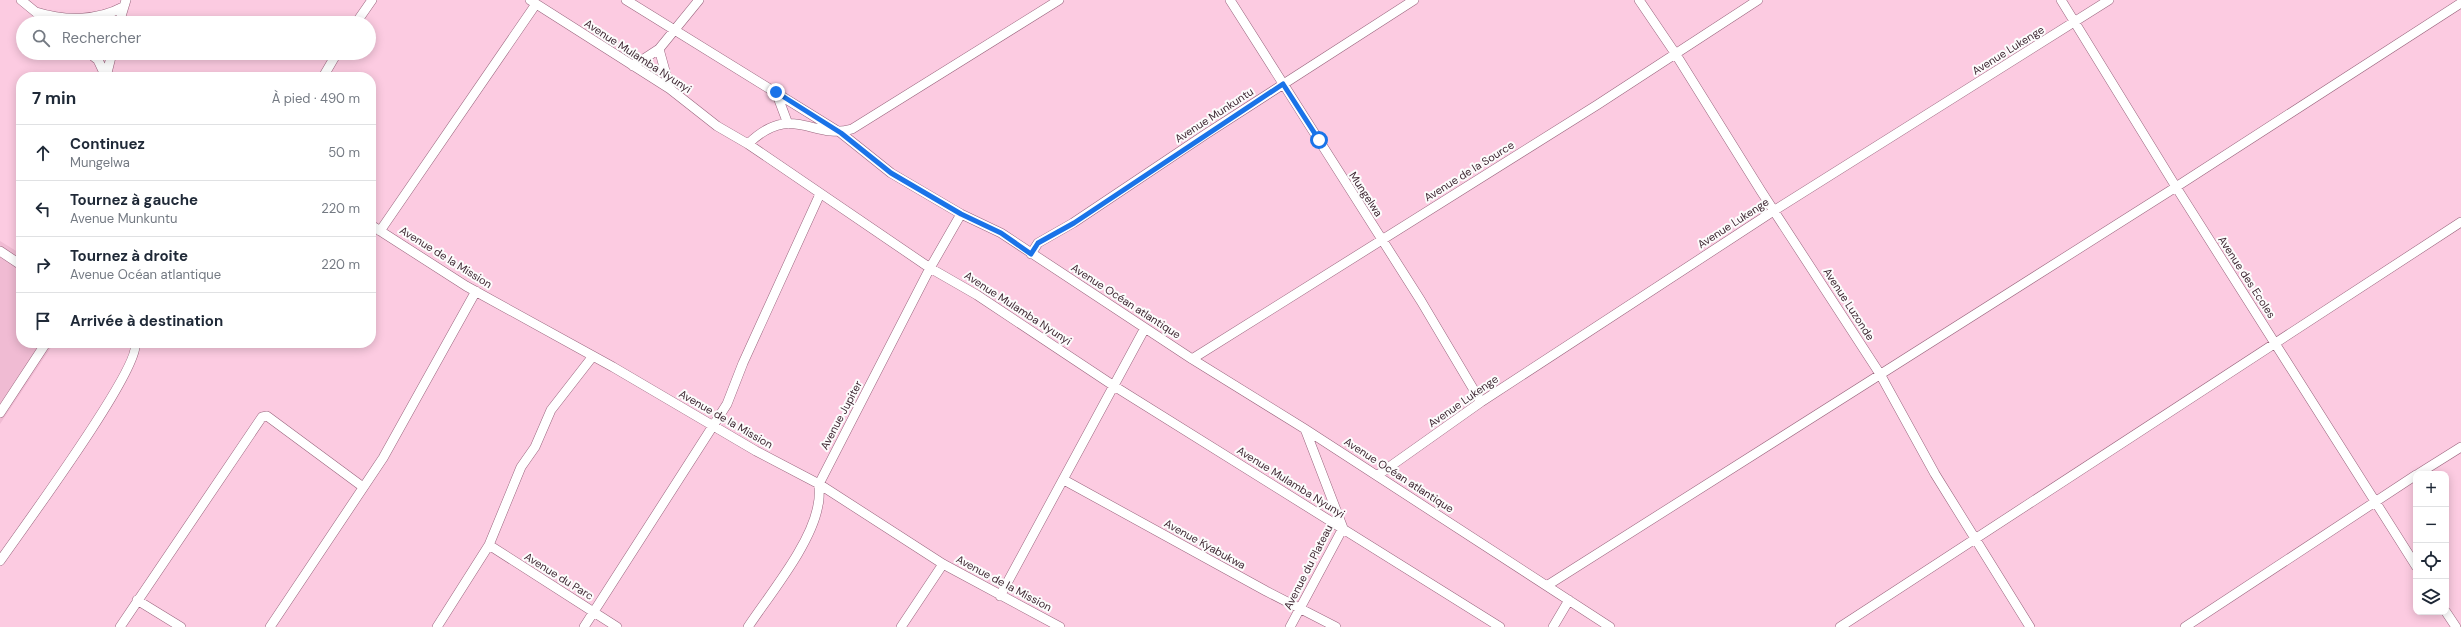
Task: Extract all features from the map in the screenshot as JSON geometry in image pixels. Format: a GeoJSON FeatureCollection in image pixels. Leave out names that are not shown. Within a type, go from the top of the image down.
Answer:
{"type":"FeatureCollection","features":[{"type":"Feature","properties":{"kind":"street"},"geometry":{"type":"LineString","coordinates":[[21,0],[41,16]]}},
{"type":"Feature","properties":{"kind":"street"},"geometry":{"type":"LineString","coordinates":[[361,16],[372,0]]}},
{"type":"Feature","properties":{"kind":"street","name":"Avenue Océan atlantique"},"geometry":{"type":"LineString","coordinates":[[626,0],[841,133],[891,173],[961,214],[1001,233],[1192,359],[1378,475],[1610,627]]}},
{"type":"Feature","properties":{"kind":"street"},"geometry":{"type":"LineString","coordinates":[[633,66],[659,49],[699,0]]}},
{"type":"Feature","properties":{"kind":"street"},"geometry":{"type":"LineString","coordinates":[[748,144],[764,129],[788,124],[804,125],[841,133],[868,120],[1059,0]]}},
{"type":"Feature","properties":{"kind":"street","name":"Mungelwa"},"geometry":{"type":"LineString","coordinates":[[1230,0],[1381,239],[1481,402]]}},
{"type":"Feature","properties":{"kind":"street","name":"Avenue Munkuntu"},"geometry":{"type":"LineString","coordinates":[[1031,254],[1038,243],[1074,223],[1283,84],[1414,0]]}},
{"type":"Feature","properties":{"kind":"street","name":"Avenue Luzonde"},"geometry":{"type":"LineString","coordinates":[[1639,0],[1676,53],[1774,210],[1880,374],[1935,474],[2030,627]]}},
{"type":"Feature","properties":{"kind":"street","name":"Avenue de la Source"},"geometry":{"type":"LineString","coordinates":[[1192,359],[1381,239],[1597,105],[1758,0]]}},
{"type":"Feature","properties":{"kind":"street","name":"Avenue des Ecoles"},"geometry":{"type":"LineString","coordinates":[[2061,0],[2176,187],[2413,561]]}},
{"type":"Feature","properties":{"kind":"street","name":"Avenue Lukenge"},"geometry":{"type":"LineString","coordinates":[[1378,475],[1481,402],[1774,210],[2075,23],[2109,0]]}},
{"type":"Feature","properties":{"kind":"street"},"geometry":{"type":"LineString","coordinates":[[380,231],[533,2]]}},
{"type":"Feature","properties":{"kind":"street","name":"Avenue Mulamba Nyunyi"},"geometry":{"type":"LineString","coordinates":[[533,2],[670,88],[717,126],[748,144],[820,194],[858,216],[930,268],[977,295],[1114,386],[1500,627]]}},
{"type":"Feature","properties":{"kind":"street"},"geometry":{"type":"LineString","coordinates":[[100,16],[125,3]]}},
{"type":"Feature","properties":{"kind":"street"},"geometry":{"type":"LineString","coordinates":[[121,16],[125,3]]}},
{"type":"Feature","properties":{"kind":"street"},"geometry":{"type":"LineString","coordinates":[[1548,585],[2176,187],[2461,3]]}},
{"type":"Feature","properties":{"kind":"street"},"geometry":{"type":"LineString","coordinates":[[36,12],[47,16]]}},
{"type":"Feature","properties":{"kind":"street"},"geometry":{"type":"LineString","coordinates":[[659,49],[670,88]]}},
{"type":"Feature","properties":{"kind":"street"},"geometry":{"type":"LineString","coordinates":[[98,60],[104,72]]}},
{"type":"Feature","properties":{"kind":"street"},"geometry":{"type":"LineString","coordinates":[[107,72],[110,60]]}},
{"type":"Feature","properties":{"kind":"street"},"geometry":{"type":"LineString","coordinates":[[326,72],[333,60]]}},
{"type":"Feature","properties":{"kind":"street"},"geometry":{"type":"LineString","coordinates":[[776,92],[788,124]]}},
{"type":"Feature","properties":{"kind":"street"},"geometry":{"type":"LineString","coordinates":[[584,627],[714,426],[730,398],[743,362],[820,194]]}},
{"type":"Feature","properties":{"kind":"street","name":"Avenue Jupiter"},"geometry":{"type":"LineString","coordinates":[[748,627],[810,530],[818,505],[819,484],[930,268],[961,214]]}},
{"type":"Feature","properties":{"kind":"street"},"geometry":{"type":"LineString","coordinates":[[1840,627],[1976,540],[2461,222]]}},
{"type":"Feature","properties":{"kind":"street","name":"Avenue de la Mission"},"geometry":{"type":"LineString","coordinates":[[376,228],[476,291],[819,484],[943,564],[1060,627]]}},
{"type":"Feature","properties":{"kind":"street"},"geometry":{"type":"LineString","coordinates":[[0,251],[16,262]]}},
{"type":"Feature","properties":{"kind":"street"},"geometry":{"type":"LineString","coordinates":[[270,627],[383,458],[476,291]]}},
{"type":"Feature","properties":{"kind":"street"},"geometry":{"type":"LineString","coordinates":[[1000,596],[1145,328]]}},
{"type":"Feature","properties":{"kind":"street"},"geometry":{"type":"LineString","coordinates":[[0,413],[43,348]]}},
{"type":"Feature","properties":{"kind":"street"},"geometry":{"type":"LineString","coordinates":[[0,561],[82,443],[131,363],[135,348]]}},
{"type":"Feature","properties":{"kind":"street"},"geometry":{"type":"LineString","coordinates":[[437,627],[489,545],[521,467],[535,448],[551,410],[593,356]]}},
{"type":"Feature","properties":{"kind":"street"},"geometry":{"type":"LineString","coordinates":[[120,627],[264,416],[363,488]]}},
{"type":"Feature","properties":{"kind":"street","name":"Avenue du Plateau"},"geometry":{"type":"LineString","coordinates":[[1290,627],[1343,528],[1305,429]]}},
{"type":"Feature","properties":{"kind":"street"},"geometry":{"type":"LineString","coordinates":[[2423,471],[2461,446]]}},
{"type":"Feature","properties":{"kind":"street"},"geometry":{"type":"LineString","coordinates":[[2185,627],[2413,478]]}},
{"type":"Feature","properties":{"kind":"street","name":"Avenue Kyabukwa"},"geometry":{"type":"LineString","coordinates":[[1064,480],[1266,591],[1336,627]]}},
{"type":"Feature","properties":{"kind":"street","name":"Avenue du Parc"},"geometry":{"type":"LineString","coordinates":[[489,545],[617,627]]}},
{"type":"Feature","properties":{"kind":"street"},"geometry":{"type":"LineString","coordinates":[[901,627],[943,564]]}},
{"type":"Feature","properties":{"kind":"street"},"geometry":{"type":"LineString","coordinates":[[137,600],[181,627]]}},
{"type":"Feature","properties":{"kind":"street"},"geometry":{"type":"LineString","coordinates":[[1553,627],[1569,600]]}},
{"type":"Feature","properties":{"kind":"street"},"geometry":{"type":"LineString","coordinates":[[2448,615],[2456,627]]}},
{"type":"Feature","properties":{"kind":"shaded area"},"geometry":{"type":"Polygon","coordinates":[[[0,241],[16,251],[16,348],[51,348],[0,424],[0,241]]]}},
{"type":"Feature","properties":{"kind":"route"},"geometry":{"type":"LineString","coordinates":[[776,92],[841,133],[891,173],[961,214],[1001,233],[1031,254],[1038,243],[1074,223],[1283,84],[1319,140]]}}]}
